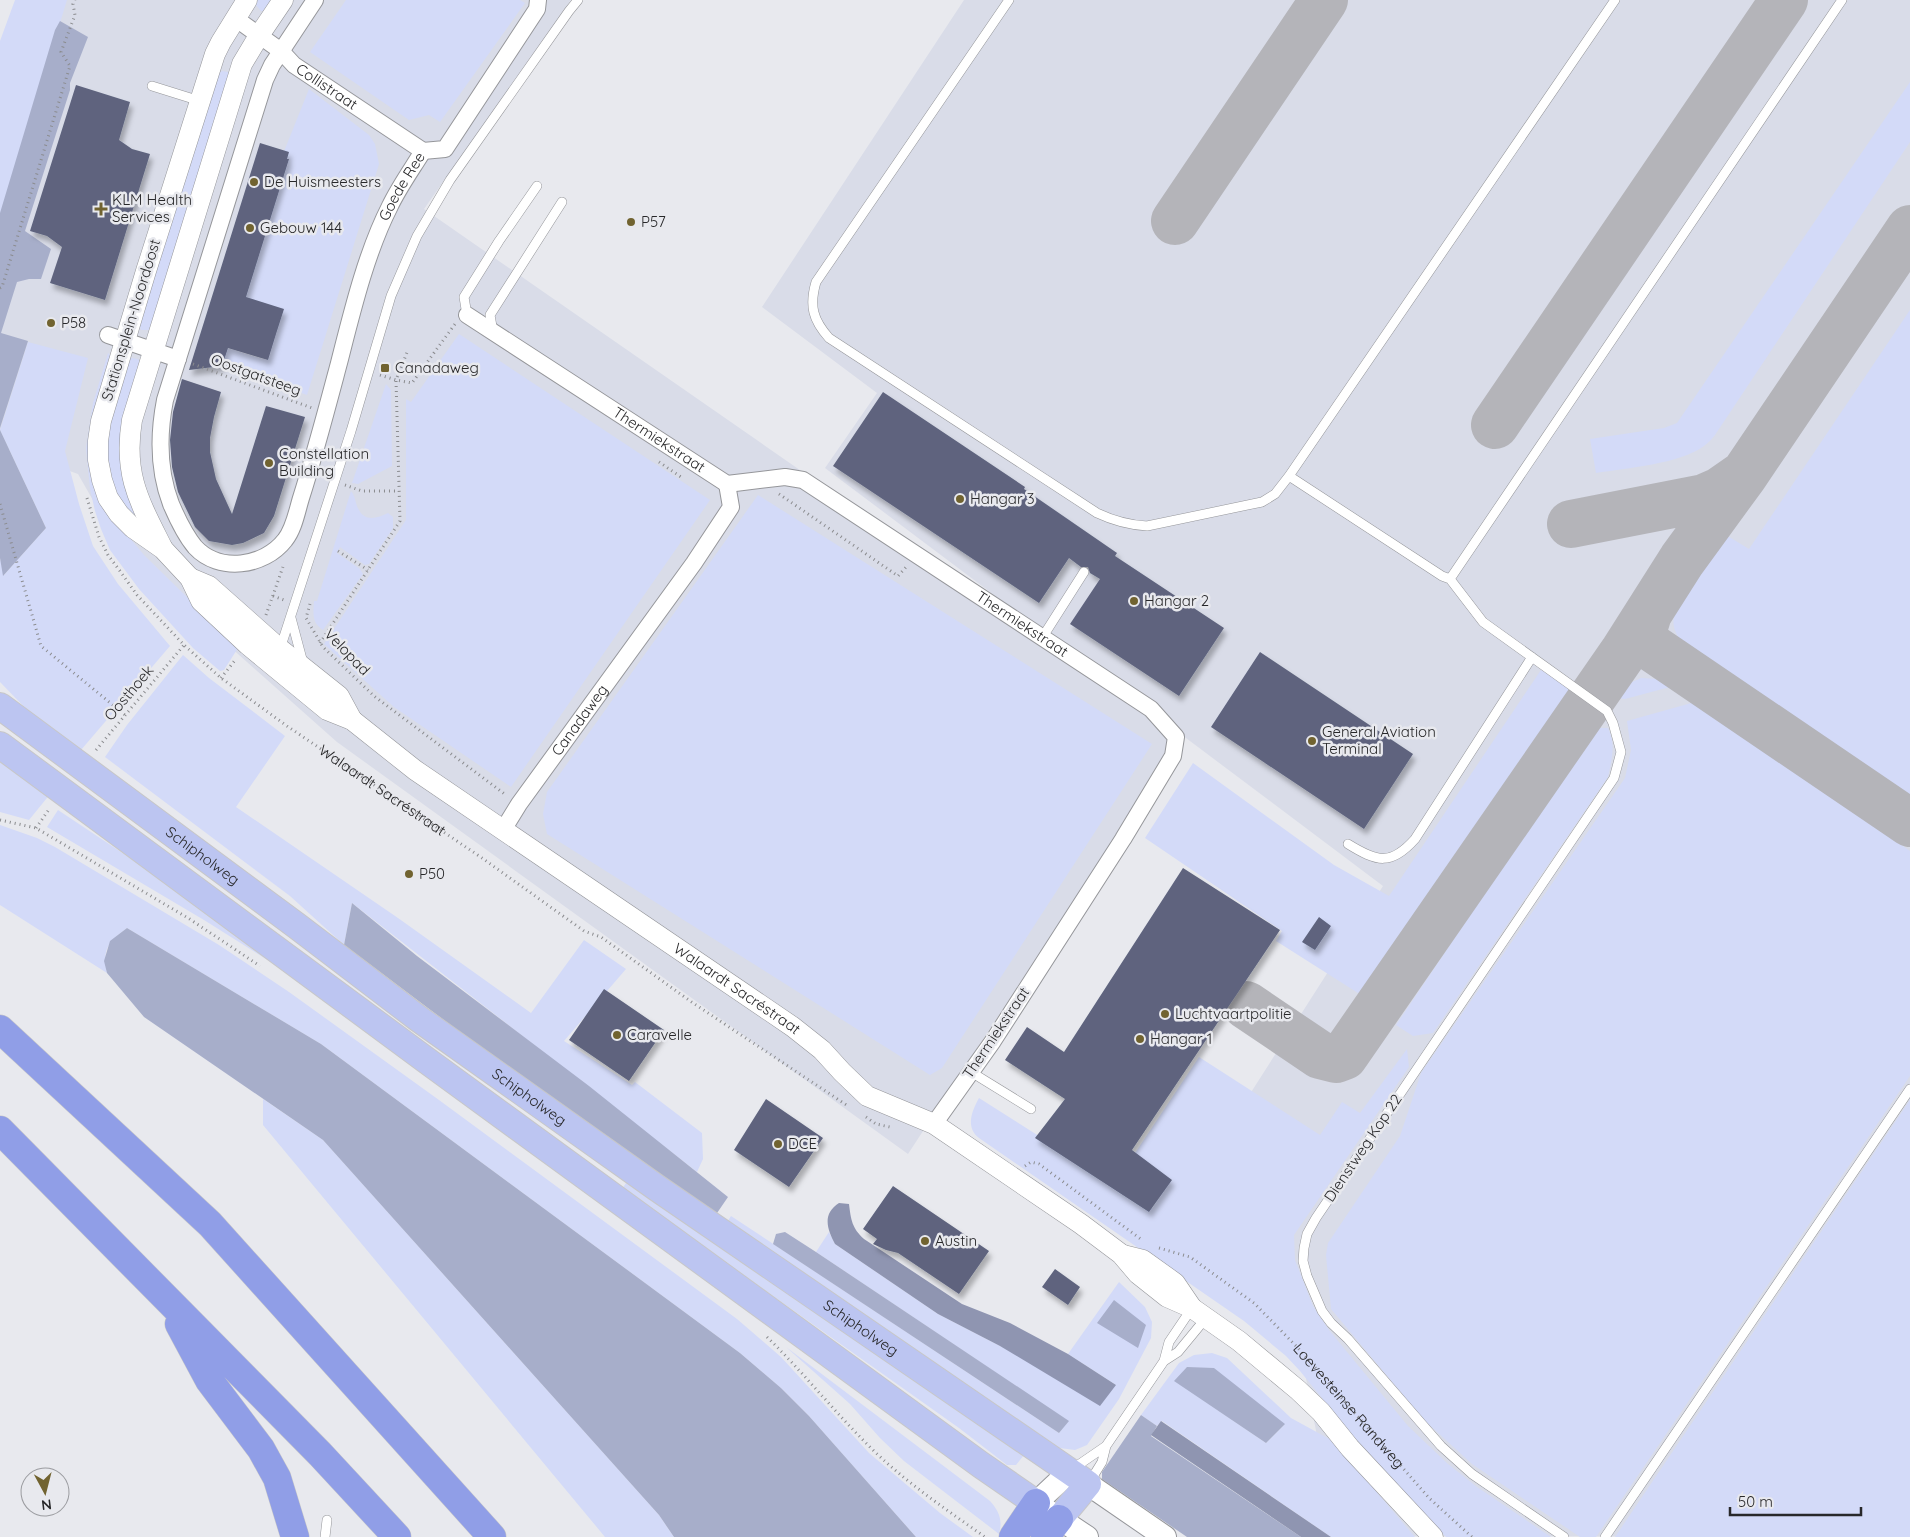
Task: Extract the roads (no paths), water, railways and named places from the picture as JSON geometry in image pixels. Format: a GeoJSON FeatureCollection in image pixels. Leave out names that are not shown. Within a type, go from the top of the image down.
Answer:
{"type":"FeatureCollection","features":[{"type":"Feature","properties":{"kind":"highway"},"geometry":{"type":"LineString","coordinates":[[0,1029],[210,1224],[492,1537]]}},
{"type":"Feature","properties":{"kind":"highway"},"geometry":{"type":"LineString","coordinates":[[0,1130],[320,1454],[397,1537]]}},
{"type":"Feature","properties":{"kind":"highway"},"geometry":{"type":"LineString","coordinates":[[170,1304],[209,1380],[261,1449],[277,1478],[295,1537]]}},
{"type":"Feature","properties":{"kind":"highway"},"geometry":{"type":"LineString","coordinates":[[1013,1537],[1036,1503]]}},
{"type":"Feature","properties":{"kind":"main road","name":"Schipholweg"},"geometry":{"type":"LineString","coordinates":[[0,706],[289,920],[419,1019],[657,1188],[1165,1537]]}},
{"type":"Feature","properties":{"kind":"main road","name":"Schipholweg"},"geometry":{"type":"LineString","coordinates":[[0,745],[426,1060],[1036,1503],[1052,1528],[1087,1537]]}},
{"type":"Feature","properties":{"kind":"main road"},"geometry":{"type":"LineString","coordinates":[[1036,1503],[1079,1477]]}},
{"type":"Feature","properties":{"kind":"main road"},"geometry":{"type":"LineString","coordinates":[[1052,1528],[1079,1477]]}},
{"type":"Feature","properties":{"kind":"street","name":"Stationsplein-Noordoost"},"geometry":{"type":"LineString","coordinates":[[248,0],[215,54],[117,338],[98,441],[98,460],[108,498],[119,514],[133,528],[163,549],[190,578],[200,601],[248,645],[278,669]]}},
{"type":"Feature","properties":{"kind":"street","name":"Stationsplein-Noordoost"},"geometry":{"type":"LineString","coordinates":[[163,549],[135,491],[130,471],[128,454],[132,420],[152,350],[242,64],[283,0]]}},
{"type":"Feature","properties":{"kind":"street"},"geometry":{"type":"LineString","coordinates":[[178,359],[265,80],[281,50],[315,0]]}},
{"type":"Feature","properties":{"kind":"street","name":"Goede Ree"},"geometry":{"type":"LineString","coordinates":[[178,359],[161,419],[160,454],[162,472],[172,506],[189,538],[201,552],[218,560],[236,564],[260,559],[275,550],[286,539],[306,484],[364,271],[389,206],[423,151],[444,149],[537,9],[538,0]]}},
{"type":"Feature","properties":{"kind":"street","name":"Collistraat"},"geometry":{"type":"LineString","coordinates":[[236,18],[281,50],[294,65],[423,151]]}},
{"type":"Feature","properties":{"kind":"street","name":"Thermiekstraat"},"geometry":{"type":"LineString","coordinates":[[465,322],[493,333],[727,484],[786,477],[803,480],[1151,709],[1176,737],[1173,756],[1123,839],[971,1072],[934,1124]]}},
{"type":"Feature","properties":{"kind":"street"},"geometry":{"type":"LineString","coordinates":[[117,338],[152,350]]}},
{"type":"Feature","properties":{"kind":"street","name":"Stationsplein-Noordoost"},"geometry":{"type":"LineString","coordinates":[[152,350],[178,359]]}},
{"type":"Feature","properties":{"kind":"street","name":"Canadaweg"},"geometry":{"type":"LineString","coordinates":[[503,830],[519,804],[688,571],[731,507],[727,484]]}},
{"type":"Feature","properties":{"kind":"street","name":"Stationsplein-Noordoost"},"geometry":{"type":"LineString","coordinates":[[190,578],[209,586],[280,649]]}},
{"type":"Feature","properties":{"kind":"street","name":"Walaardt Sacréstraat"},"geometry":{"type":"LineString","coordinates":[[280,649],[338,696],[352,720]]}},
{"type":"Feature","properties":{"kind":"street","name":"Walaardt Sacréstraat"},"geometry":{"type":"LineString","coordinates":[[278,669],[327,710],[352,720],[415,770],[793,1026],[822,1050],[867,1096],[934,1124],[1016,1178],[1121,1254],[1138,1274],[1166,1297],[1199,1313]]}},
{"type":"Feature","properties":{"kind":"street","name":"Loevesteinse Randweg"},"geometry":{"type":"LineString","coordinates":[[1199,1313],[1261,1358],[1321,1412],[1350,1448],[1434,1537]]}},
{"type":"Feature","properties":{"kind":"lane"},"geometry":{"type":"LineString","coordinates":[[569,10],[573,0]]}},
{"type":"Feature","properties":{"kind":"lane"},"geometry":{"type":"LineString","coordinates":[[278,669],[284,632],[291,617],[334,482],[391,296],[417,236],[450,180],[569,10],[578,0]]}},
{"type":"Feature","properties":{"kind":"lane"},"geometry":{"type":"LineString","coordinates":[[1009,0],[816,282],[812,296],[813,310],[818,326],[829,338],[1098,513],[1130,526],[1147,526],[1262,502],[1274,494],[1289,476],[1615,0]]}},
{"type":"Feature","properties":{"kind":"lane"},"geometry":{"type":"LineString","coordinates":[[1450,579],[1842,0]]}},
{"type":"Feature","properties":{"kind":"lane"},"geometry":{"type":"LineString","coordinates":[[152,86],[200,102]]}},
{"type":"Feature","properties":{"kind":"lane"},"geometry":{"type":"LineString","coordinates":[[465,322],[464,298],[499,241],[537,186]]}},
{"type":"Feature","properties":{"kind":"lane"},"geometry":{"type":"LineString","coordinates":[[493,333],[490,315],[562,202]]}},
{"type":"Feature","properties":{"kind":"lane"},"geometry":{"type":"LineString","coordinates":[[1289,476],[1442,576],[1450,579],[1483,622],[1532,657],[1415,839],[1403,853],[1392,858],[1379,858],[1364,854],[1348,844]]}},
{"type":"Feature","properties":{"kind":"lane"},"geometry":{"type":"LineString","coordinates":[[1042,638],[1084,572]]}},
{"type":"Feature","properties":{"kind":"lane"},"geometry":{"type":"LineString","coordinates":[[291,617],[304,668]]}},
{"type":"Feature","properties":{"kind":"lane","name":"Dienstweg Kop 22"},"geometry":{"type":"LineString","coordinates":[[1532,657],[1607,711],[1613,722],[1621,752],[1614,778],[1316,1218],[1307,1234],[1303,1261],[1307,1276],[1322,1311],[1441,1446],[1472,1474],[1564,1537]]}},
{"type":"Feature","properties":{"kind":"lane"},"geometry":{"type":"LineString","coordinates":[[971,1072],[1031,1109]]}},
{"type":"Feature","properties":{"kind":"lane"},"geometry":{"type":"LineString","coordinates":[[1605,1537],[1910,1089]]}},
{"type":"Feature","properties":{"kind":"lane"},"geometry":{"type":"LineString","coordinates":[[1079,1477],[1102,1462],[1106,1446],[1164,1361],[1168,1342],[1199,1313]]}},
{"type":"Feature","properties":{"kind":"lane"},"geometry":{"type":"LineString","coordinates":[[1164,1361],[1178,1352],[1199,1313]]}},
{"type":"Feature","properties":{"kind":"lane"},"geometry":{"type":"LineString","coordinates":[[1079,1477],[1089,1456],[1106,1446]]}},
{"type":"Feature","properties":{"kind":"lane"},"geometry":{"type":"LineString","coordinates":[[325,1537],[327,1520]]}},
{"type":"Feature","properties":{"kind":"place","name":"De Huismeesters"},"geometry":{"type":"Point","coordinates":[254,182]}},
{"type":"Feature","properties":{"kind":"place","name":"KLM Health Services"},"geometry":{"type":"Point","coordinates":[101,209]}},
{"type":"Feature","properties":{"kind":"place","name":"P57"},"geometry":{"type":"Point","coordinates":[631,222]}},
{"type":"Feature","properties":{"kind":"place","name":"Gebouw 144"},"geometry":{"type":"Point","coordinates":[250,228]}},
{"type":"Feature","properties":{"kind":"place","name":"P58"},"geometry":{"type":"Point","coordinates":[51,323]}},
{"type":"Feature","properties":{"kind":"place","name":"Canadaweg"},"geometry":{"type":"Point","coordinates":[385,368]}},
{"type":"Feature","properties":{"kind":"place","name":"Constellation Building"},"geometry":{"type":"Point","coordinates":[269,463]}},
{"type":"Feature","properties":{"kind":"place","name":"Hangar 3"},"geometry":{"type":"Point","coordinates":[960,499]}},
{"type":"Feature","properties":{"kind":"place","name":"Hangar 2"},"geometry":{"type":"Point","coordinates":[1134,601]}},
{"type":"Feature","properties":{"kind":"place","name":"General Aviation Terminal"},"geometry":{"type":"Point","coordinates":[1312,741]}},
{"type":"Feature","properties":{"kind":"place","name":"P50"},"geometry":{"type":"Point","coordinates":[409,874]}},
{"type":"Feature","properties":{"kind":"place","name":"Luchtvaartpolitie"},"geometry":{"type":"Point","coordinates":[1165,1014]}},
{"type":"Feature","properties":{"kind":"place","name":"Caravelle"},"geometry":{"type":"Point","coordinates":[617,1035]}},
{"type":"Feature","properties":{"kind":"place","name":"Hangar 1"},"geometry":{"type":"Point","coordinates":[1140,1039]}},
{"type":"Feature","properties":{"kind":"place","name":"DCE"},"geometry":{"type":"Point","coordinates":[778,1144]}},
{"type":"Feature","properties":{"kind":"place","name":"Austin"},"geometry":{"type":"Point","coordinates":[925,1241]}}]}
